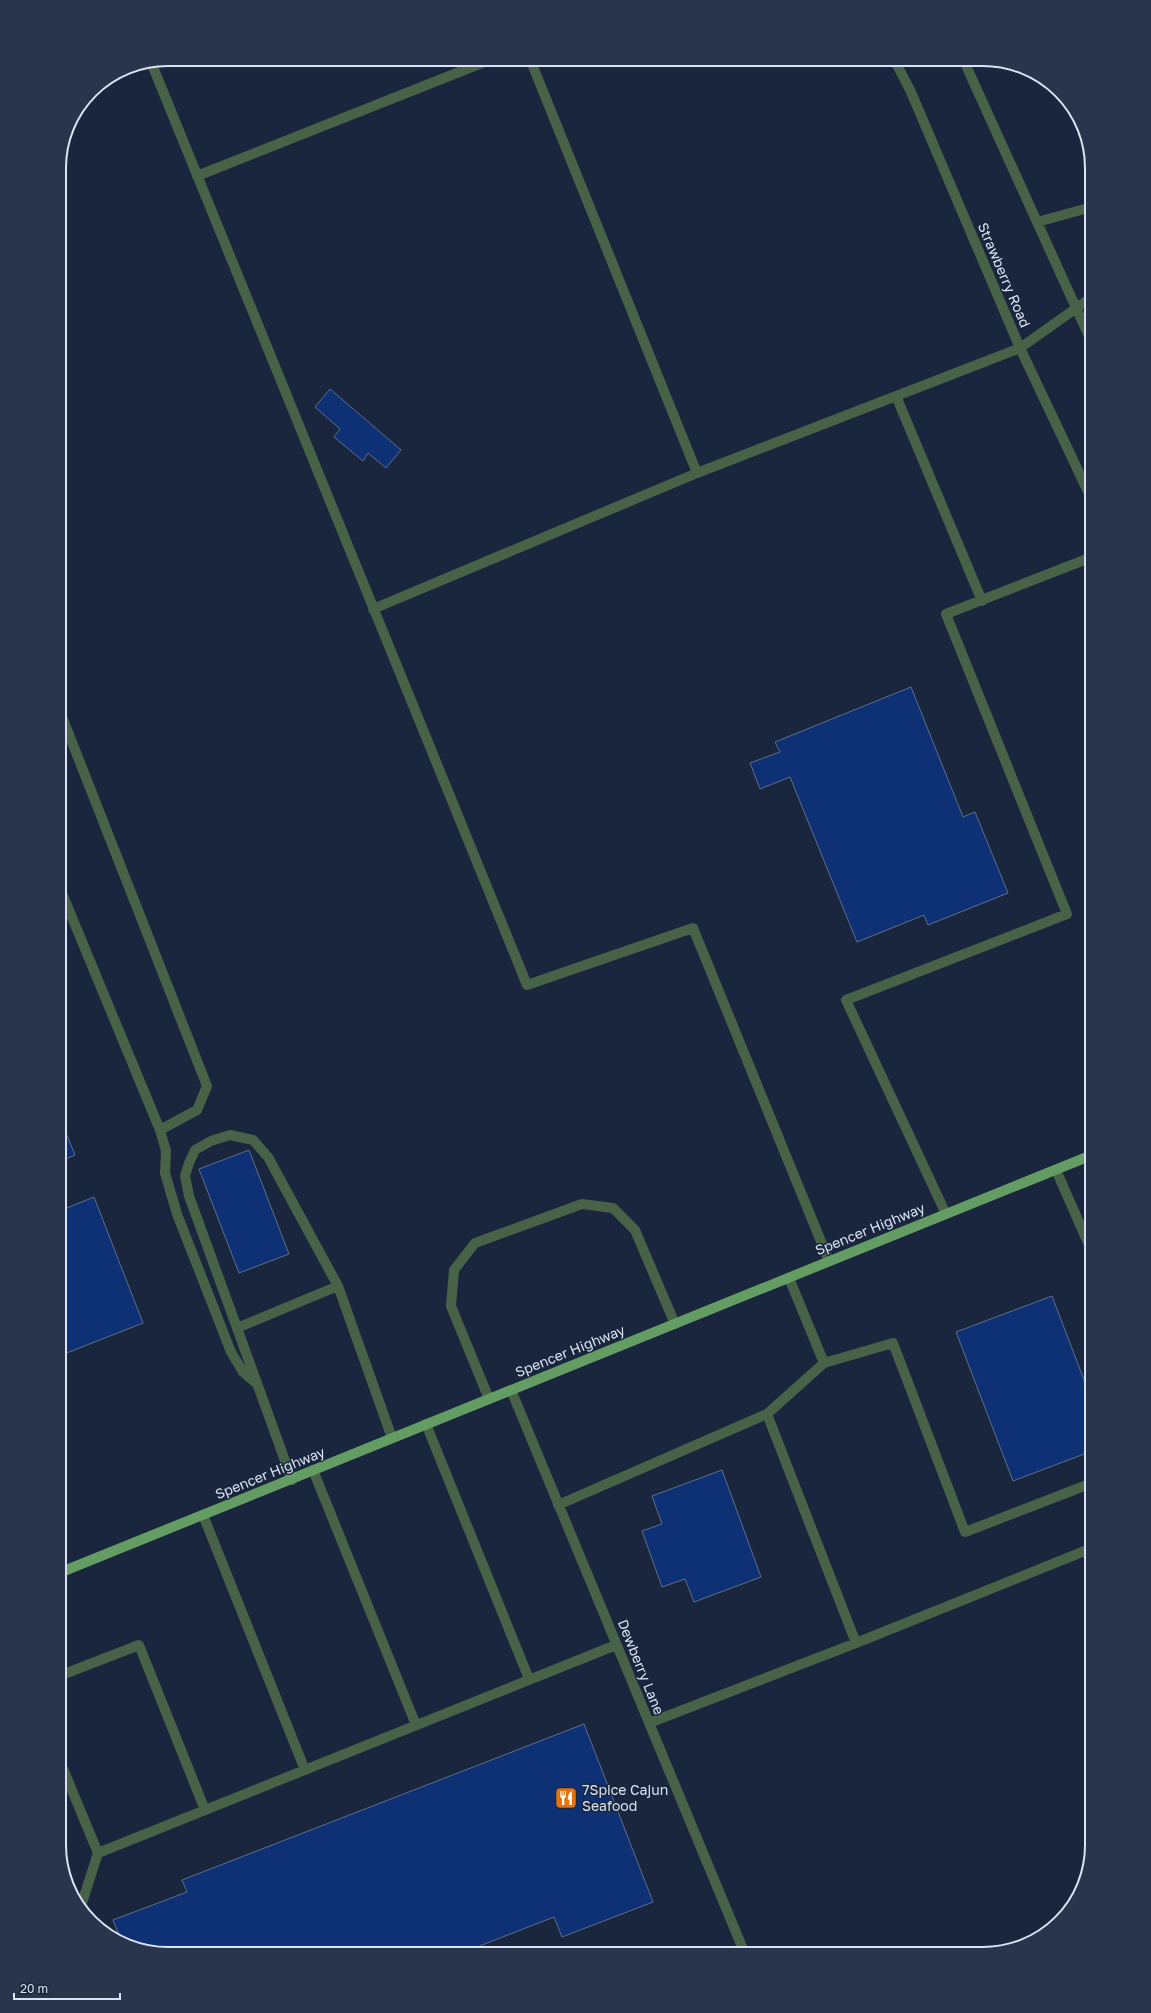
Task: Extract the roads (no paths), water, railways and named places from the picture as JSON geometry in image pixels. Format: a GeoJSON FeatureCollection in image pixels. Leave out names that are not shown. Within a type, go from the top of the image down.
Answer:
{"type":"FeatureCollection","features":[{"type":"Feature","properties":{"kind":"main road","name":"Spencer Highway"},"geometry":{"type":"LineString","coordinates":[[66,1570],[1085,1158]]}},
{"type":"Feature","properties":{"kind":"street"},"geometry":{"type":"LineString","coordinates":[[197,176],[474,66]]}},
{"type":"Feature","properties":{"kind":"street"},"geometry":{"type":"LineString","coordinates":[[533,66],[697,473]]}},
{"type":"Feature","properties":{"kind":"street","name":"Strawberry Road"},"geometry":{"type":"LineString","coordinates":[[898,66],[911,92],[1020,348],[1085,485]]}},
{"type":"Feature","properties":{"kind":"street"},"geometry":{"type":"LineString","coordinates":[[966,66],[1085,328]]}},
{"type":"Feature","properties":{"kind":"street"},"geometry":{"type":"LineString","coordinates":[[153,67],[527,985],[693,928],[829,1261]]}},
{"type":"Feature","properties":{"kind":"street"},"geometry":{"type":"LineString","coordinates":[[1037,222],[1085,209]]}},
{"type":"Feature","properties":{"kind":"street"},"geometry":{"type":"LineString","coordinates":[[373,609],[697,473],[1020,348],[1085,302]]}},
{"type":"Feature","properties":{"kind":"street"},"geometry":{"type":"LineString","coordinates":[[896,396],[982,601]]}},
{"type":"Feature","properties":{"kind":"street"},"geometry":{"type":"LineString","coordinates":[[946,1214],[846,1000],[1067,914],[946,614],[1085,560]]}},
{"type":"Feature","properties":{"kind":"street"},"geometry":{"type":"LineString","coordinates":[[66,727],[207,1086],[197,1110],[160,1130]]}},
{"type":"Feature","properties":{"kind":"street"},"geometry":{"type":"LineString","coordinates":[[66,903],[160,1130],[166,1151],[165,1173],[177,1214],[231,1352],[243,1372],[257,1384]]}},
{"type":"Feature","properties":{"kind":"street"},"geometry":{"type":"LineString","coordinates":[[292,1480],[189,1196],[185,1176],[189,1163],[195,1150],[211,1141],[230,1135],[253,1140],[268,1157],[338,1286],[392,1438]]}},
{"type":"Feature","properties":{"kind":"street"},"geometry":{"type":"LineString","coordinates":[[1056,1170],[1085,1236]]}},
{"type":"Feature","properties":{"kind":"street"},"geometry":{"type":"LineString","coordinates":[[489,1399],[451,1306],[454,1270],[475,1243],[582,1204],[613,1208],[635,1230],[675,1324]]}},
{"type":"Feature","properties":{"kind":"street"},"geometry":{"type":"LineString","coordinates":[[789,1278],[824,1362]]}},
{"type":"Feature","properties":{"kind":"street"},"geometry":{"type":"LineString","coordinates":[[237,1328],[338,1286]]}},
{"type":"Feature","properties":{"kind":"street"},"geometry":{"type":"LineString","coordinates":[[558,1504],[767,1414],[824,1362],[893,1343],[964,1532],[1085,1486]]}},
{"type":"Feature","properties":{"kind":"street","name":"Dewberry Lane"},"geometry":{"type":"LineString","coordinates":[[511,1390],[742,1947]]}},
{"type":"Feature","properties":{"kind":"street"},"geometry":{"type":"LineString","coordinates":[[767,1414],[856,1643]]}},
{"type":"Feature","properties":{"kind":"street"},"geometry":{"type":"LineString","coordinates":[[426,1424],[529,1679]]}},
{"type":"Feature","properties":{"kind":"street"},"geometry":{"type":"LineString","coordinates":[[313,1470],[416,1725]]}},
{"type":"Feature","properties":{"kind":"street"},"geometry":{"type":"LineString","coordinates":[[204,1515],[305,1770]]}},
{"type":"Feature","properties":{"kind":"street"},"geometry":{"type":"LineString","coordinates":[[649,1723],[856,1643],[1085,1551]]}},
{"type":"Feature","properties":{"kind":"street"},"geometry":{"type":"LineString","coordinates":[[66,1673],[139,1645],[205,1810]]}},
{"type":"Feature","properties":{"kind":"street"},"geometry":{"type":"LineString","coordinates":[[98,1852],[616,1645]]}},
{"type":"Feature","properties":{"kind":"street"},"geometry":{"type":"LineString","coordinates":[[66,1776],[98,1852],[83,1901]]}},
{"type":"Feature","properties":{"kind":"place","name":"7Spice Cajun Seafood"},"geometry":{"type":"Point","coordinates":[566,1798]}}]}
